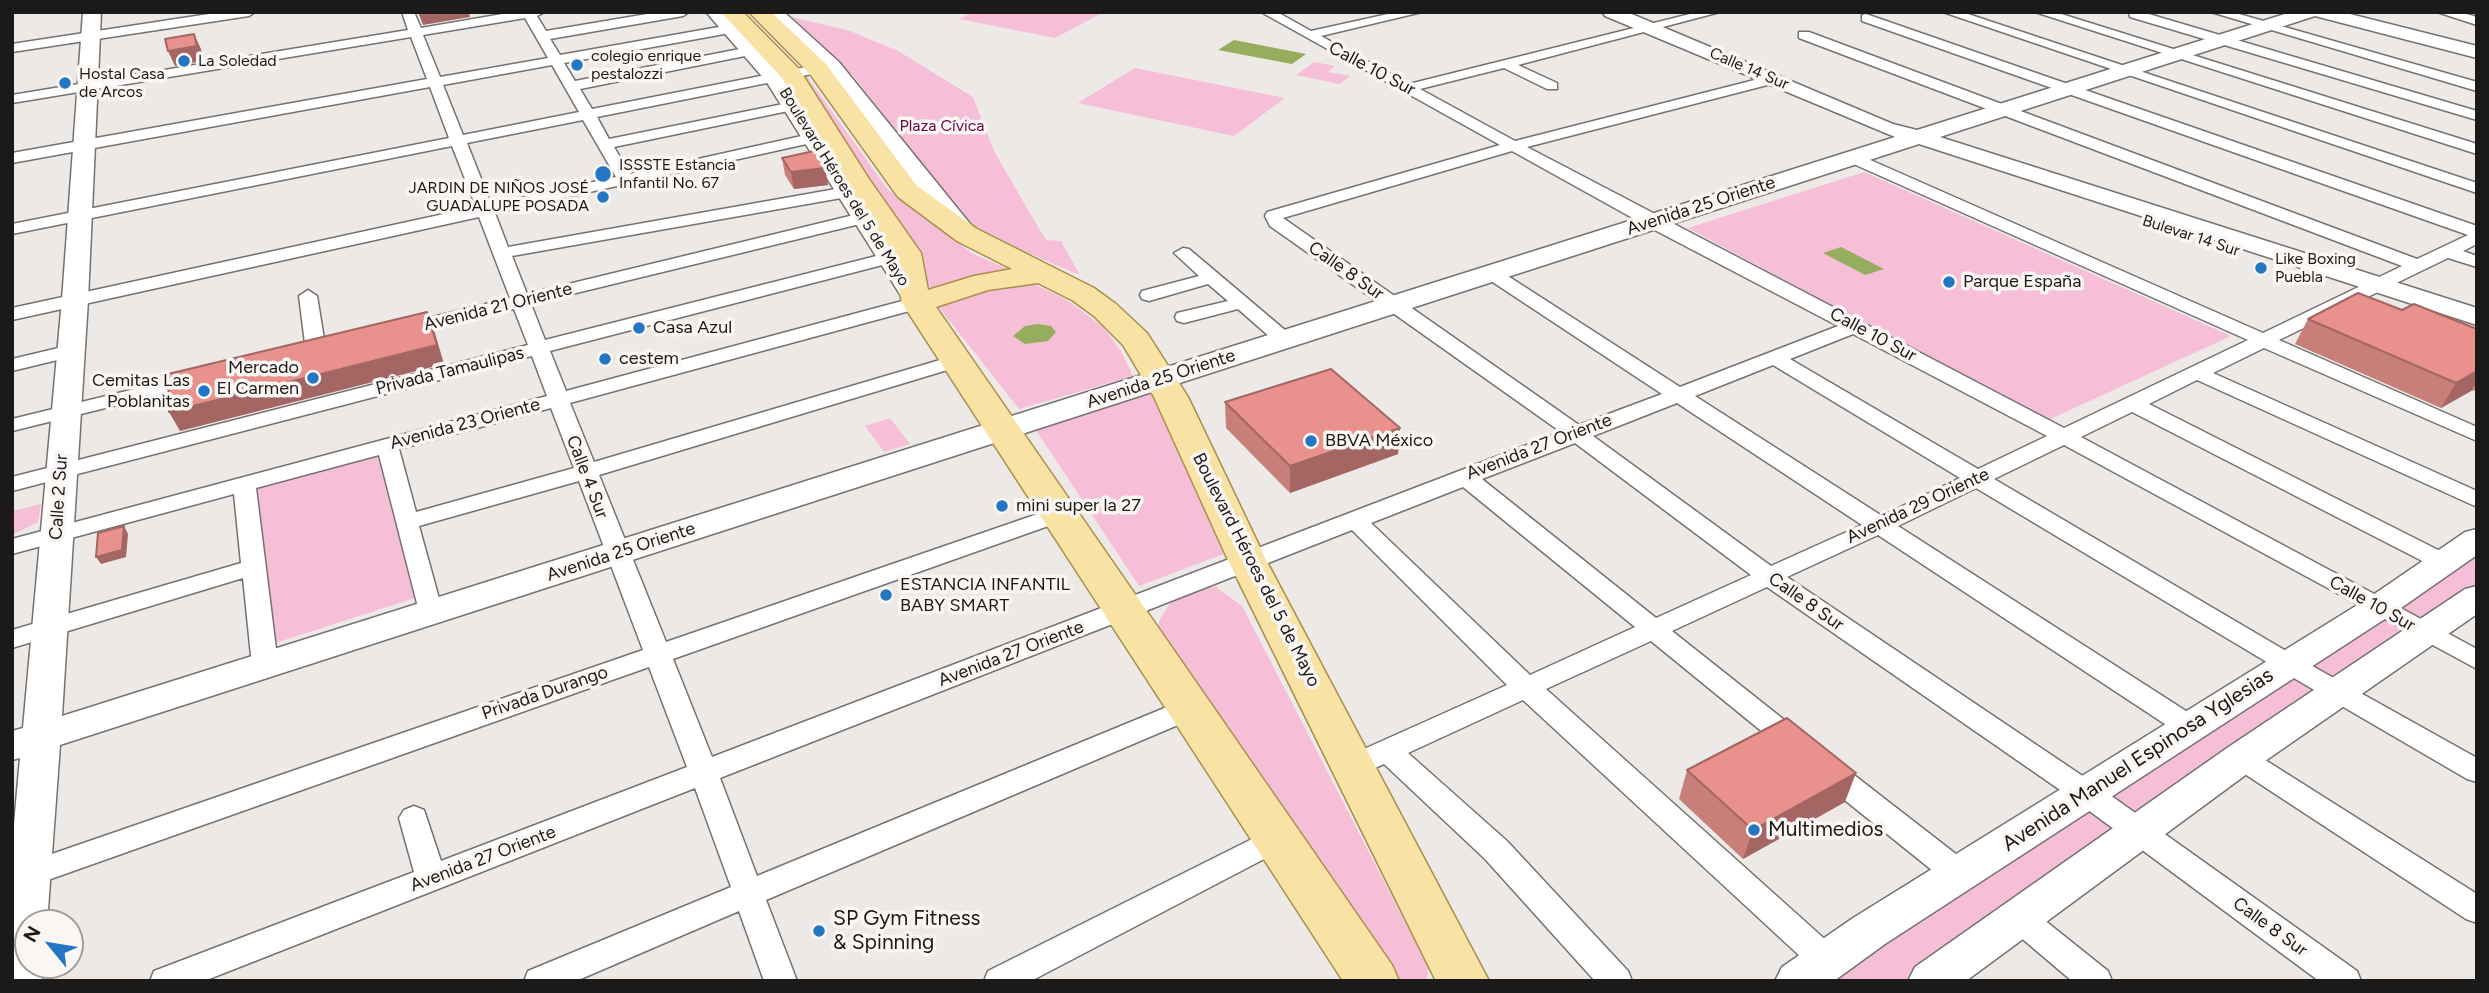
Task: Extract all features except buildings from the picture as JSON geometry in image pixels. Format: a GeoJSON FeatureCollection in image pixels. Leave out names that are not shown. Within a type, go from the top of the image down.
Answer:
{"type":"FeatureCollection","features":[{"type":"Feature","properties":{"kind":"main road","name":"Calle 2 Sur"},"geometry":{"type":"LineString","coordinates":[[19,981],[32,874],[26,742],[49,628],[75,300],[92,12]]}},
{"type":"Feature","properties":{"kind":"main road","name":"Boulevard Héroes del 5 de Mayo"},"geometry":{"type":"LineString","coordinates":[[715,12],[825,67]]}},
{"type":"Feature","properties":{"kind":"main road","name":"Boulevard Héroes del 5 de Mayo"},"geometry":{"type":"LineString","coordinates":[[774,12],[825,67],[898,182],[967,235],[1083,294],[1105,310],[1136,340],[1160,379],[1247,559],[1371,758],[1463,981]]}},
{"type":"Feature","properties":{"kind":"main road","name":"Calle 14 Sur"},"geometry":{"type":"LineString","coordinates":[[1611,12],[1903,135]]}},
{"type":"Feature","properties":{"kind":"main road","name":"Avenida 25 Oriente"},"geometry":{"type":"LineString","coordinates":[[26,742],[1853,158],[1903,135],[2002,110],[2310,12]]}},
{"type":"Feature","properties":{"kind":"main road"},"geometry":{"type":"LineString","coordinates":[[2320,12],[2477,52]]}},
{"type":"Feature","properties":{"kind":"main road","name":"Boulevard Héroes del 5 de Mayo"},"geometry":{"type":"LineString","coordinates":[[754,32],[852,186]]}},
{"type":"Feature","properties":{"kind":"main road","name":"Boulevard Héroes del 5 de Mayo"},"geometry":{"type":"LineString","coordinates":[[783,76],[793,106],[815,138],[907,253],[916,301]]}},
{"type":"Feature","properties":{"kind":"main road","name":"Bulevar 14 Sur"},"geometry":{"type":"LineString","coordinates":[[1903,135],[2369,288],[2477,330]]}},
{"type":"Feature","properties":{"kind":"main road"},"geometry":{"type":"LineString","coordinates":[[852,186],[862,218]]}},
{"type":"Feature","properties":{"kind":"main road","name":"Boulevard Héroes del 5 de Mayo"},"geometry":{"type":"LineString","coordinates":[[862,218],[1373,981]]}},
{"type":"Feature","properties":{"kind":"main road"},"geometry":{"type":"LineString","coordinates":[[916,301],[984,282],[1041,273]]}},
{"type":"Feature","properties":{"kind":"main road","name":"Bulevar 14 Sur"},"geometry":{"type":"LineString","coordinates":[[2369,288],[2477,317]]}},
{"type":"Feature","properties":{"kind":"main road","name":"Avenida Manuel Espinosa Yglesias"},"geometry":{"type":"LineString","coordinates":[[1813,971],[1959,874],[2379,607],[2477,539]]}},
{"type":"Feature","properties":{"kind":"main road"},"geometry":{"type":"LineString","coordinates":[[1931,981],[2137,831],[2477,597]]}},
{"type":"Feature","properties":{"kind":"street"},"geometry":{"type":"LineString","coordinates":[[12,48],[249,12]]}},
{"type":"Feature","properties":{"kind":"street"},"geometry":{"type":"LineString","coordinates":[[542,36],[682,12]]}},
{"type":"Feature","properties":{"kind":"street","name":"Calle 10 Sur"},"geometry":{"type":"LineString","coordinates":[[1266,12],[1653,222],[2065,437],[2477,660]]}},
{"type":"Feature","properties":{"kind":"street"},"geometry":{"type":"LineString","coordinates":[[1355,12],[1372,22]]}},
{"type":"Feature","properties":{"kind":"street"},"geometry":{"type":"LineString","coordinates":[[1309,35],[1416,12]]}},
{"type":"Feature","properties":{"kind":"street"},"geometry":{"type":"LineString","coordinates":[[1408,88],[1714,12]]}},
{"type":"Feature","properties":{"kind":"street"},"geometry":{"type":"LineString","coordinates":[[1949,12],[2477,188]]}},
{"type":"Feature","properties":{"kind":"street"},"geometry":{"type":"LineString","coordinates":[[2041,12],[2477,149]]}},
{"type":"Feature","properties":{"kind":"street"},"geometry":{"type":"LineString","coordinates":[[2217,12],[2477,87]]}},
{"type":"Feature","properties":{"kind":"street"},"geometry":{"type":"LineString","coordinates":[[2443,12],[2477,21]]}},
{"type":"Feature","properties":{"kind":"street"},"geometry":{"type":"LineString","coordinates":[[12,99],[412,22],[532,13],[542,36],[626,180]]}},
{"type":"Feature","properties":{"kind":"street"},"geometry":{"type":"LineString","coordinates":[[2088,27],[2127,16],[2224,40],[2477,116]]}},
{"type":"Feature","properties":{"kind":"street"},"geometry":{"type":"LineString","coordinates":[[1866,19],[2477,234]]}},
{"type":"Feature","properties":{"kind":"street"},"geometry":{"type":"LineString","coordinates":[[12,158],[556,60],[731,20]]}},
{"type":"Feature","properties":{"kind":"street","name":"Calle 4 Sur"},"geometry":{"type":"LineString","coordinates":[[412,22],[704,774],[780,981]]}},
{"type":"Feature","properties":{"kind":"street"},"geometry":{"type":"LineString","coordinates":[[571,86],[754,32]]}},
{"type":"Feature","properties":{"kind":"street"},"geometry":{"type":"LineString","coordinates":[[1804,36],[2418,266]]}},
{"type":"Feature","properties":{"kind":"street"},"geometry":{"type":"LineString","coordinates":[[1506,64],[1552,86]]}},
{"type":"Feature","properties":{"kind":"street"},"geometry":{"type":"LineString","coordinates":[[12,229],[825,67]]}},
{"type":"Feature","properties":{"kind":"street"},"geometry":{"type":"LineString","coordinates":[[1513,146],[1774,79]]}},
{"type":"Feature","properties":{"kind":"street"},"geometry":{"type":"LineString","coordinates":[[605,145],[793,106]]}},
{"type":"Feature","properties":{"kind":"street"},"geometry":{"type":"LineString","coordinates":[[12,314],[815,138]]}},
{"type":"Feature","properties":{"kind":"street","name":"Calle 8 Sur"},"geometry":{"type":"LineString","coordinates":[[1513,146],[1273,216],[1276,222],[1576,433],[1767,575],[2086,793],[2345,981]]}},
{"type":"Feature","properties":{"kind":"street"},"geometry":{"type":"LineString","coordinates":[[1853,158],[2477,435]]}},
{"type":"Feature","properties":{"kind":"street"},"geometry":{"type":"LineString","coordinates":[[501,253],[852,186]]}},
{"type":"Feature","properties":{"kind":"street","name":"Avenida 21 Oriente"},"geometry":{"type":"LineString","coordinates":[[380,336],[862,218]]}},
{"type":"Feature","properties":{"kind":"street","name":"Avenida 29 Oriente"},"geometry":{"type":"LineString","coordinates":[[1371,758],[1881,525],[2418,266],[2477,234]]}},
{"type":"Feature","properties":{"kind":"street"},"geometry":{"type":"LineString","coordinates":[[2447,251],[2477,262]]}},
{"type":"Feature","properties":{"kind":"street"},"geometry":{"type":"LineString","coordinates":[[1183,253],[1285,340]]}},
{"type":"Feature","properties":{"kind":"street","name":"Privada Tamaulipas"},"geometry":{"type":"LineString","coordinates":[[12,484],[888,258]]}},
{"type":"Feature","properties":{"kind":"street"},"geometry":{"type":"LineString","coordinates":[[1491,273],[2190,727]]}},
{"type":"Feature","properties":{"kind":"street"},"geometry":{"type":"LineString","coordinates":[[1149,295],[1210,278]]}},
{"type":"Feature","properties":{"kind":"street"},"geometry":{"type":"LineString","coordinates":[[293,357],[322,350],[308,296]]}},
{"type":"Feature","properties":{"kind":"street","name":"Avenida 23 Oriente"},"geometry":{"type":"LineString","coordinates":[[12,547],[916,301]]}},
{"type":"Feature","properties":{"kind":"street"},"geometry":{"type":"LineString","coordinates":[[1184,317],[1241,303]]}},
{"type":"Feature","properties":{"kind":"street","name":"Avenida 27 Oriente"},"geometry":{"type":"LineString","coordinates":[[166,981],[704,774],[1247,559],[1856,326]]}},
{"type":"Feature","properties":{"kind":"street"},"geometry":{"type":"LineString","coordinates":[[12,365],[71,351]]}},
{"type":"Feature","properties":{"kind":"street"},"geometry":{"type":"LineString","coordinates":[[1773,357],[2289,664],[2477,771]]}},
{"type":"Feature","properties":{"kind":"street"},"geometry":{"type":"LineString","coordinates":[[407,522],[957,361]]}},
{"type":"Feature","properties":{"kind":"street"},"geometry":{"type":"LineString","coordinates":[[2197,373],[2477,500]]}},
{"type":"Feature","properties":{"kind":"street"},"geometry":{"type":"LineString","coordinates":[[12,425],[220,374]]}},
{"type":"Feature","properties":{"kind":"street"},"geometry":{"type":"LineString","coordinates":[[2133,404],[2443,562]]}},
{"type":"Feature","properties":{"kind":"street"},"geometry":{"type":"LineString","coordinates":[[387,445],[430,613]]}},
{"type":"Feature","properties":{"kind":"street"},"geometry":{"type":"LineString","coordinates":[[1465,477],[1959,874]]}},
{"type":"Feature","properties":{"kind":"street"},"geometry":{"type":"LineString","coordinates":[[244,484],[265,665]]}},
{"type":"Feature","properties":{"kind":"street","name":"Privada Durango"},"geometry":{"type":"LineString","coordinates":[[32,874],[1060,514]]}},
{"type":"Feature","properties":{"kind":"street"},"geometry":{"type":"LineString","coordinates":[[1354,519],[1813,971]]}},
{"type":"Feature","properties":{"kind":"street"},"geometry":{"type":"LineString","coordinates":[[12,639],[254,567]]}},
{"type":"Feature","properties":{"kind":"street"},"geometry":{"type":"LineString","coordinates":[[540,981],[1189,709]]}},
{"type":"Feature","properties":{"kind":"street"},"geometry":{"type":"LineString","coordinates":[[1371,758],[1496,850],[1616,981]]}},
{"type":"Feature","properties":{"kind":"street"},"geometry":{"type":"LineString","coordinates":[[2241,758],[2477,910]]}},
{"type":"Feature","properties":{"kind":"street"},"geometry":{"type":"LineString","coordinates":[[414,818],[431,879]]}},
{"type":"Feature","properties":{"kind":"street"},"geometry":{"type":"LineString","coordinates":[[1000,981],[1276,839]]}},
{"type":"Feature","properties":{"kind":"street"},"geometry":{"type":"LineString","coordinates":[[2018,916],[2096,981]]}},
{"type":"Feature","properties":{"kind":"green space"},"geometry":{"type":"Polygon","coordinates":[[[973,12],[1104,12],[1055,38],[959,19],[973,12]]]}},
{"type":"Feature","properties":{"kind":"green space","name":"Plaza Cívica"},"geometry":{"type":"Polygon","coordinates":[[[792,17],[850,31],[898,51],[973,97],[994,151],[1032,217],[1046,240],[1061,241],[1080,275],[987,236],[967,223],[852,74],[792,17]]]}},
{"type":"Feature","properties":{"kind":"green space"},"geometry":{"type":"Polygon","coordinates":[[[1314,62],[1335,66],[1328,72],[1350,76],[1340,84],[1296,75],[1314,62]]]}},
{"type":"Feature","properties":{"kind":"green space"},"geometry":{"type":"Polygon","coordinates":[[[1135,68],[1285,98],[1234,136],[1078,103],[1135,68]]]}},
{"type":"Feature","properties":{"kind":"green space"},"geometry":{"type":"Polygon","coordinates":[[[805,74],[888,190],[924,213],[971,253],[1015,272],[932,291],[893,219],[798,75],[805,74]]]}},
{"type":"Feature","properties":{"kind":"green space","name":"Parque España"},"geometry":{"type":"Polygon","coordinates":[[[1864,172],[2231,336],[2046,421],[1688,228],[1864,172]]]}},
{"type":"Feature","properties":{"kind":"green space"},"geometry":{"type":"Polygon","coordinates":[[[1029,282],[1064,298],[1103,327],[1121,351],[1133,376],[1019,409],[933,300],[1029,282]]]}},
{"type":"Feature","properties":{"kind":"green space"},"geometry":{"type":"Polygon","coordinates":[[[1151,390],[1226,553],[1139,586],[1036,430],[1151,390]]]}},
{"type":"Feature","properties":{"kind":"green space"},"geometry":{"type":"Polygon","coordinates":[[[890,418],[910,444],[884,452],[865,426],[890,418]]]}},
{"type":"Feature","properties":{"kind":"green space"},"geometry":{"type":"Polygon","coordinates":[[[378,454],[415,598],[275,643],[254,488],[378,454]]]}},
{"type":"Feature","properties":{"kind":"green space"},"geometry":{"type":"Polygon","coordinates":[[[41,504],[38,522],[12,535],[12,511],[41,504]]]}},
{"type":"Feature","properties":{"kind":"green space"},"geometry":{"type":"Polygon","coordinates":[[[2477,547],[2477,587],[2136,823],[2096,794],[2477,547]]]}},
{"type":"Feature","properties":{"kind":"green space"},"geometry":{"type":"Polygon","coordinates":[[[1216,587],[1242,606],[1428,967],[1427,981],[1392,981],[1159,631],[1159,621],[1170,603],[1180,596],[1203,588],[1216,587]]]}},
{"type":"Feature","properties":{"kind":"green space"},"geometry":{"type":"Polygon","coordinates":[[[2083,801],[2125,831],[1919,981],[1817,981],[2083,801]]]}},
{"type":"Feature","properties":{"kind":"shaded area"},"geometry":{"type":"Polygon","coordinates":[[[1234,40],[1306,54],[1292,64],[1218,50],[1234,40]]]}},
{"type":"Feature","properties":{"kind":"shaded area"},"geometry":{"type":"Polygon","coordinates":[[[1841,247],[1884,269],[1865,275],[1823,253],[1841,247]]]}},
{"type":"Feature","properties":{"kind":"shaded area"},"geometry":{"type":"Polygon","coordinates":[[[1025,326],[1051,326],[1056,332],[1048,341],[1025,344],[1013,336],[1025,326]]]}},
{"type":"Feature","properties":{"kind":"place","name":"La Soledad"},"geometry":{"type":"Point","coordinates":[184,61]}},
{"type":"Feature","properties":{"kind":"place","name":"colegio enrique pestalozzi"},"geometry":{"type":"Point","coordinates":[577,65]}},
{"type":"Feature","properties":{"kind":"place","name":"Hostal Casa de Arcos"},"geometry":{"type":"Point","coordinates":[65,83]}},
{"type":"Feature","properties":{"kind":"place","name":"ISSSTE Estancia Infantil No. 67"},"geometry":{"type":"Point","coordinates":[603,174]}},
{"type":"Feature","properties":{"kind":"place","name":"JARDIN DE NIÑOS JOSÉ GUADALUPE POSADA"},"geometry":{"type":"Point","coordinates":[603,197]}},
{"type":"Feature","properties":{"kind":"place","name":"Like Boxing Puebla"},"geometry":{"type":"Point","coordinates":[2261,268]}},
{"type":"Feature","properties":{"kind":"place","name":"Parque España"},"geometry":{"type":"Point","coordinates":[1949,282]}},
{"type":"Feature","properties":{"kind":"place","name":"Casa Azul"},"geometry":{"type":"Point","coordinates":[639,328]}},
{"type":"Feature","properties":{"kind":"place","name":"cestem"},"geometry":{"type":"Point","coordinates":[605,359]}},
{"type":"Feature","properties":{"kind":"place","name":"Mercado El Carmen"},"geometry":{"type":"Point","coordinates":[313,378]}},
{"type":"Feature","properties":{"kind":"place","name":"Cemitas Las Poblanitas"},"geometry":{"type":"Point","coordinates":[204,391]}},
{"type":"Feature","properties":{"kind":"place","name":"BBVA México"},"geometry":{"type":"Point","coordinates":[1311,441]}},
{"type":"Feature","properties":{"kind":"place","name":"mini super la 27"},"geometry":{"type":"Point","coordinates":[1002,506]}},
{"type":"Feature","properties":{"kind":"place","name":"ESTANCIA INFANTIL BABY SMART"},"geometry":{"type":"Point","coordinates":[886,595]}},
{"type":"Feature","properties":{"kind":"place","name":"Multimedios"},"geometry":{"type":"Point","coordinates":[1754,830]}},
{"type":"Feature","properties":{"kind":"place","name":"SP Gym Fitness & Spinning"},"geometry":{"type":"Point","coordinates":[819,931]}}]}
